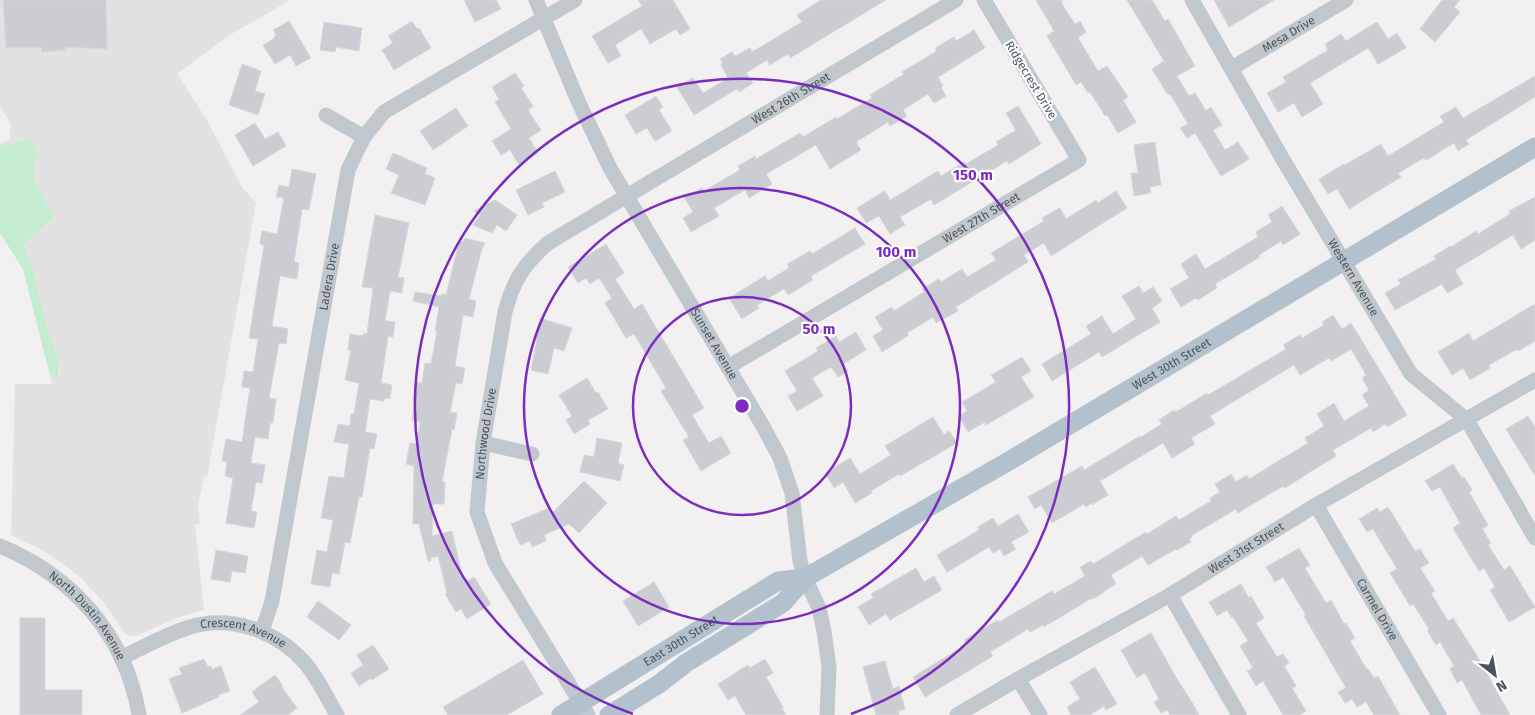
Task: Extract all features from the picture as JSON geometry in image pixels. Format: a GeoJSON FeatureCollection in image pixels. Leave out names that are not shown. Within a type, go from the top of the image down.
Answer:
{"type":"FeatureCollection","features":[{"type":"Feature","properties":{"kind":"main road","name":"West 30th Street"},"geometry":{"type":"LineString","coordinates":[[805,578],[1009,461],[1535,146]]}},
{"type":"Feature","properties":{"kind":"main road","name":"East 30th Street"},"geometry":{"type":"LineString","coordinates":[[561,715],[584,709],[778,581],[805,578]]}},
{"type":"Feature","properties":{"kind":"main road"},"geometry":{"type":"LineString","coordinates":[[610,715],[659,684],[686,663],[783,603],[805,578]]}},
{"type":"Feature","properties":{"kind":"street","name":"Sunset Avenue"},"geometry":{"type":"LineString","coordinates":[[536,0],[592,132],[626,196],[775,447],[786,474],[792,493],[800,561],[805,578],[819,608],[824,631],[829,667],[827,715]]}},
{"type":"Feature","properties":{"kind":"street","name":"Ladera Drive"},"geometry":{"type":"LineString","coordinates":[[262,631],[274,594],[348,170],[364,137],[384,112],[575,0]]}},
{"type":"Feature","properties":{"kind":"street","name":"West 26th Street"},"geometry":{"type":"LineString","coordinates":[[626,196],[956,0]]}},
{"type":"Feature","properties":{"kind":"street","name":"Ridgecrest Drive"},"geometry":{"type":"LineString","coordinates":[[984,0],[1079,160]]}},
{"type":"Feature","properties":{"kind":"street","name":"Western Avenue"},"geometry":{"type":"LineString","coordinates":[[1192,0],[1282,158],[1411,374],[1468,420],[1535,538]]}},
{"type":"Feature","properties":{"kind":"street","name":"Mesa Drive"},"geometry":{"type":"LineString","coordinates":[[1232,68],[1346,0]]}},
{"type":"Feature","properties":{"kind":"street"},"geometry":{"type":"LineString","coordinates":[[326,115],[364,137]]}},
{"type":"Feature","properties":{"kind":"street","name":"West 27th Street"},"geometry":{"type":"LineString","coordinates":[[728,367],[1079,160]]}},
{"type":"Feature","properties":{"kind":"street","name":"Northwood Drive"},"geometry":{"type":"LineString","coordinates":[[584,709],[495,563],[477,512],[483,443],[509,294],[518,275],[534,254],[548,243],[626,196]]}},
{"type":"Feature","properties":{"kind":"street","name":"West 31st Street"},"geometry":{"type":"LineString","coordinates":[[957,715],[1170,595],[1316,505],[1468,420],[1535,380]]}},
{"type":"Feature","properties":{"kind":"street"},"geometry":{"type":"LineString","coordinates":[[483,443],[532,454]]}},
{"type":"Feature","properties":{"kind":"street","name":"Carmel Drive"},"geometry":{"type":"LineString","coordinates":[[1316,505],[1440,715]]}},
{"type":"Feature","properties":{"kind":"street","name":"North Dustin Avenue"},"geometry":{"type":"LineString","coordinates":[[0,546],[31,560],[64,583],[100,622],[121,658],[131,683],[139,715]]}},
{"type":"Feature","properties":{"kind":"street"},"geometry":{"type":"LineString","coordinates":[[1170,595],[1238,715]]}},
{"type":"Feature","properties":{"kind":"street","name":"Crescent Avenue"},"geometry":{"type":"LineString","coordinates":[[121,658],[185,628],[197,625],[226,623],[244,625],[262,631],[289,649],[304,663],[311,671],[337,715]]}},
{"type":"Feature","properties":{"kind":"street"},"geometry":{"type":"LineString","coordinates":[[1018,679],[1040,715]]}},
{"type":"Feature","properties":{"kind":"shaded area"},"geometry":{"type":"Polygon","coordinates":[[[0,0],[290,0],[228,36],[177,74],[207,120],[242,187],[256,203],[207,477],[204,477],[198,506],[200,524],[195,524],[204,610],[177,618],[136,636],[130,636],[123,631],[105,604],[82,579],[66,566],[42,550],[11,535],[15,384],[52,384],[49,372],[55,377],[60,372],[59,362],[35,283],[35,272],[23,243],[54,216],[33,177],[37,153],[28,138],[3,147],[2,143],[9,140],[11,124],[0,106],[0,0]]]}},
{"type":"Feature","properties":{"kind":"green space"},"geometry":{"type":"Polygon","coordinates":[[[29,138],[37,153],[33,177],[54,216],[23,244],[35,272],[35,283],[59,362],[58,380],[49,372],[23,269],[0,233],[0,144],[2,143],[3,147],[29,138]]]}},
{"type":"Feature","properties":{"kind":"building"},"geometry":{"type":"Polygon","coordinates":[[[3,0],[106,0],[107,49],[65,47],[65,50],[42,52],[41,47],[6,48],[3,0]]]}},
{"type":"Feature","properties":{"kind":"building"},"geometry":{"type":"Polygon","coordinates":[[[464,0],[496,0],[501,9],[475,22],[464,0]]]}},
{"type":"Feature","properties":{"kind":"building"},"geometry":{"type":"Polygon","coordinates":[[[638,0],[673,0],[690,29],[680,35],[676,29],[650,44],[641,29],[615,45],[621,56],[608,63],[592,36],[642,6],[638,0]]]}},
{"type":"Feature","properties":{"kind":"building"},"geometry":{"type":"Polygon","coordinates":[[[821,0],[886,0],[790,58],[788,54],[770,65],[767,60],[746,73],[753,83],[739,92],[737,89],[735,90],[694,115],[677,87],[693,78],[703,93],[728,78],[720,59],[732,52],[735,56],[750,48],[752,52],[802,22],[797,15],[821,0]]]}},
{"type":"Feature","properties":{"kind":"building"},"geometry":{"type":"Polygon","coordinates":[[[1036,0],[1062,0],[1062,4],[1075,24],[1080,21],[1086,32],[1078,38],[1098,71],[1107,66],[1128,97],[1123,100],[1136,122],[1118,133],[1090,92],[1088,93],[1081,82],[1076,85],[1047,36],[1054,31],[1036,0]]]}},
{"type":"Feature","properties":{"kind":"building"},"geometry":{"type":"Polygon","coordinates":[[[1127,0],[1152,0],[1165,21],[1168,19],[1195,66],[1177,76],[1189,96],[1195,93],[1206,111],[1211,107],[1222,125],[1213,130],[1225,150],[1238,142],[1249,159],[1221,176],[1195,133],[1187,138],[1180,128],[1188,124],[1152,69],[1164,61],[1127,0]]]}},
{"type":"Feature","properties":{"kind":"building"},"geometry":{"type":"Polygon","coordinates":[[[1214,0],[1274,0],[1229,27],[1214,0]]]}},
{"type":"Feature","properties":{"kind":"building"},"geometry":{"type":"Polygon","coordinates":[[[1442,0],[1460,0],[1454,7],[1460,12],[1435,42],[1420,29],[1442,0]]]}},
{"type":"Feature","properties":{"kind":"building"},"geometry":{"type":"Polygon","coordinates":[[[289,21],[311,58],[296,66],[290,55],[275,64],[263,45],[275,38],[276,35],[273,30],[289,21]]]}},
{"type":"Feature","properties":{"kind":"building"},"geometry":{"type":"Polygon","coordinates":[[[412,21],[417,29],[419,28],[431,48],[394,70],[382,50],[393,43],[388,36],[412,21]]]}},
{"type":"Feature","properties":{"kind":"building"},"geometry":{"type":"Polygon","coordinates":[[[324,22],[362,28],[359,51],[336,47],[335,52],[320,50],[324,22]]]}},
{"type":"Feature","properties":{"kind":"building"},"geometry":{"type":"Polygon","coordinates":[[[1377,22],[1388,39],[1397,33],[1406,48],[1378,64],[1368,48],[1310,83],[1323,104],[1302,117],[1294,103],[1278,112],[1267,93],[1286,82],[1283,77],[1328,50],[1325,44],[1341,34],[1346,41],[1377,22]]]}},
{"type":"Feature","properties":{"kind":"building"},"geometry":{"type":"Polygon","coordinates":[[[974,30],[985,48],[938,77],[946,96],[934,103],[928,94],[903,110],[907,116],[890,126],[888,122],[856,142],[861,150],[830,169],[816,145],[766,174],[772,184],[749,198],[745,190],[714,208],[719,216],[691,232],[683,218],[693,212],[684,197],[702,188],[704,191],[740,170],[738,166],[755,156],[756,159],[800,133],[803,137],[836,117],[837,119],[872,98],[870,95],[904,74],[902,72],[937,51],[935,48],[954,37],[956,41],[974,30]]]}},
{"type":"Feature","properties":{"kind":"building"},"geometry":{"type":"Polygon","coordinates":[[[242,64],[261,71],[255,91],[265,94],[258,115],[229,105],[242,64]]]}},
{"type":"Feature","properties":{"kind":"building"},"geometry":{"type":"Polygon","coordinates":[[[515,73],[524,86],[521,88],[533,106],[528,110],[541,130],[529,138],[538,153],[519,165],[510,150],[501,155],[492,141],[511,129],[495,102],[499,99],[492,87],[515,73]]]}},
{"type":"Feature","properties":{"kind":"building"},"geometry":{"type":"Polygon","coordinates":[[[1535,76],[1535,97],[1466,140],[1469,144],[1458,151],[1454,143],[1426,160],[1424,158],[1398,173],[1401,177],[1349,209],[1337,189],[1328,194],[1319,179],[1381,144],[1388,156],[1444,122],[1440,116],[1456,107],[1463,118],[1535,76]]]}},
{"type":"Feature","properties":{"kind":"building"},"geometry":{"type":"Polygon","coordinates":[[[656,96],[663,107],[659,110],[672,131],[655,141],[647,128],[636,134],[625,115],[656,96]]]}},
{"type":"Feature","properties":{"kind":"building"},"geometry":{"type":"Polygon","coordinates":[[[1018,106],[1041,144],[1009,164],[1007,161],[934,205],[931,199],[900,217],[905,225],[890,234],[879,216],[866,223],[857,208],[885,191],[890,200],[938,171],[941,176],[998,145],[996,142],[1016,130],[1006,113],[1018,106]]]}},
{"type":"Feature","properties":{"kind":"building"},"geometry":{"type":"Polygon","coordinates":[[[456,108],[468,126],[433,150],[420,131],[456,108]]]}},
{"type":"Feature","properties":{"kind":"building"},"geometry":{"type":"Polygon","coordinates":[[[255,123],[265,139],[278,132],[286,146],[253,166],[235,135],[255,123]]]}},
{"type":"Feature","properties":{"kind":"building"},"geometry":{"type":"Polygon","coordinates":[[[1155,142],[1161,185],[1150,187],[1151,193],[1134,196],[1131,173],[1138,173],[1134,145],[1155,142]]]}},
{"type":"Feature","properties":{"kind":"building"},"geometry":{"type":"Polygon","coordinates":[[[393,153],[427,168],[425,174],[435,178],[425,205],[391,193],[399,175],[386,169],[393,153]]]}},
{"type":"Feature","properties":{"kind":"building"},"geometry":{"type":"Polygon","coordinates":[[[292,169],[316,174],[309,210],[302,209],[294,262],[299,263],[297,279],[280,276],[272,326],[288,329],[286,344],[279,343],[269,398],[276,399],[273,423],[270,423],[268,439],[255,437],[251,463],[265,465],[262,483],[256,482],[251,511],[257,512],[254,528],[226,523],[233,478],[225,476],[227,462],[222,461],[226,439],[242,442],[250,388],[242,387],[244,371],[253,372],[258,339],[249,338],[264,245],[260,244],[262,231],[277,234],[284,198],[276,197],[279,185],[289,187],[292,169]]]}},
{"type":"Feature","properties":{"kind":"building"},"geometry":{"type":"Polygon","coordinates":[[[555,171],[565,192],[542,203],[544,207],[528,215],[516,190],[555,171]]]}},
{"type":"Feature","properties":{"kind":"building"},"geometry":{"type":"Polygon","coordinates":[[[1116,191],[1127,208],[1051,256],[1044,243],[1024,255],[1028,262],[956,307],[958,311],[936,323],[933,317],[907,333],[909,335],[882,352],[873,336],[883,330],[875,317],[892,307],[894,311],[924,292],[922,289],[939,279],[941,282],[962,269],[967,277],[996,260],[991,253],[1044,221],[1042,218],[1060,208],[1066,219],[1096,200],[1098,203],[1116,191]]]}},
{"type":"Feature","properties":{"kind":"building"},"geometry":{"type":"Polygon","coordinates":[[[1535,197],[1535,240],[1521,249],[1513,235],[1455,270],[1463,284],[1447,293],[1442,284],[1395,310],[1385,293],[1401,284],[1398,280],[1436,259],[1434,256],[1450,246],[1476,231],[1478,234],[1510,214],[1509,211],[1535,197]]]}},
{"type":"Feature","properties":{"kind":"building"},"geometry":{"type":"Polygon","coordinates":[[[495,200],[517,215],[506,231],[497,225],[492,233],[473,225],[480,215],[474,211],[495,200]]]}},
{"type":"Feature","properties":{"kind":"building"},"geometry":{"type":"Polygon","coordinates":[[[1282,206],[1300,234],[1283,245],[1281,241],[1259,255],[1260,257],[1215,284],[1217,288],[1198,300],[1196,298],[1181,307],[1170,289],[1189,278],[1181,264],[1196,254],[1205,269],[1258,237],[1256,232],[1272,222],[1268,215],[1282,206]]]}},
{"type":"Feature","properties":{"kind":"building"},"geometry":{"type":"Polygon","coordinates":[[[375,215],[409,223],[398,277],[404,278],[402,293],[390,291],[385,321],[395,322],[393,337],[388,336],[381,383],[392,385],[390,399],[385,398],[384,401],[370,399],[365,432],[377,434],[374,449],[370,448],[362,497],[359,497],[350,543],[345,542],[339,574],[332,573],[330,587],[311,584],[317,550],[327,552],[333,520],[321,518],[329,476],[344,478],[349,444],[334,442],[338,424],[350,426],[351,414],[354,414],[359,383],[345,380],[351,350],[348,350],[350,334],[363,336],[364,333],[367,334],[373,288],[362,287],[375,215]]]}},
{"type":"Feature","properties":{"kind":"building"},"geometry":{"type":"Polygon","coordinates":[[[855,228],[865,244],[811,276],[813,280],[788,295],[784,289],[757,305],[759,308],[742,319],[729,298],[765,276],[768,281],[789,268],[787,264],[810,251],[812,254],[855,228]]]}},
{"type":"Feature","properties":{"kind":"building"},"geometry":{"type":"Polygon","coordinates":[[[465,238],[485,243],[469,299],[476,301],[473,317],[463,315],[455,366],[465,368],[462,384],[456,383],[450,412],[457,413],[442,482],[445,482],[444,504],[433,504],[432,536],[452,531],[464,583],[474,577],[491,604],[467,619],[461,609],[456,612],[445,594],[447,593],[438,556],[428,561],[419,524],[413,524],[414,466],[406,464],[410,443],[416,444],[420,422],[412,420],[416,382],[422,383],[425,363],[431,364],[439,307],[413,301],[415,292],[446,295],[459,242],[462,242],[465,238]]]}},
{"type":"Feature","properties":{"kind":"building"},"geometry":{"type":"Polygon","coordinates":[[[606,244],[624,273],[615,279],[634,309],[642,304],[704,408],[692,415],[709,443],[721,436],[731,453],[701,471],[683,440],[689,437],[661,391],[666,388],[634,334],[626,338],[605,303],[612,298],[599,278],[590,284],[586,278],[578,283],[568,267],[606,244]]]}},
{"type":"Feature","properties":{"kind":"building"},"geometry":{"type":"Polygon","coordinates":[[[1139,286],[1143,293],[1153,287],[1162,301],[1152,308],[1160,322],[1102,357],[1099,352],[1052,381],[1042,364],[1091,334],[1086,326],[1102,316],[1113,334],[1136,319],[1122,296],[1139,286]]]}},
{"type":"Feature","properties":{"kind":"building"},"geometry":{"type":"Polygon","coordinates":[[[1535,304],[1535,341],[1489,365],[1490,368],[1470,380],[1463,368],[1452,375],[1438,352],[1469,333],[1473,341],[1535,304]]]}},
{"type":"Feature","properties":{"kind":"building"},"geometry":{"type":"Polygon","coordinates":[[[1333,315],[1342,329],[1351,323],[1407,415],[1387,427],[1385,424],[1373,432],[1371,428],[1333,450],[1336,456],[1285,488],[1284,486],[1238,513],[1236,509],[1191,536],[1189,539],[1191,542],[1177,550],[1148,565],[1142,556],[1111,575],[1116,584],[1103,593],[1044,627],[1043,625],[1030,632],[1028,629],[990,652],[993,656],[925,697],[913,677],[967,644],[964,640],[1052,591],[1054,594],[1085,576],[1080,567],[1091,561],[1093,564],[1146,532],[1147,534],[1176,516],[1179,520],[1211,501],[1210,498],[1220,492],[1215,484],[1231,474],[1236,482],[1247,475],[1249,479],[1308,443],[1305,438],[1324,426],[1317,414],[1334,403],[1344,421],[1369,406],[1362,395],[1369,390],[1362,378],[1366,375],[1351,349],[1331,361],[1329,358],[1300,375],[1294,365],[1210,416],[1215,424],[1191,438],[1195,444],[1172,458],[1163,443],[1100,481],[1108,495],[1092,505],[1092,503],[1086,507],[1084,504],[1052,523],[1041,505],[1035,509],[1028,497],[1082,466],[1084,470],[1141,437],[1162,424],[1159,420],[1174,410],[1176,412],[1207,393],[1208,395],[1286,349],[1283,345],[1300,335],[1302,338],[1324,325],[1322,322],[1333,315]]]}},
{"type":"Feature","properties":{"kind":"building"},"geometry":{"type":"Polygon","coordinates":[[[540,318],[572,328],[564,351],[554,348],[548,374],[531,370],[537,340],[534,340],[540,318]]]}},
{"type":"Feature","properties":{"kind":"building"},"geometry":{"type":"Polygon","coordinates":[[[856,332],[866,350],[843,364],[848,371],[838,377],[831,367],[812,378],[823,396],[797,411],[788,396],[797,391],[785,371],[818,351],[816,348],[836,336],[839,342],[856,332]]]}},
{"type":"Feature","properties":{"kind":"building"},"geometry":{"type":"Polygon","coordinates":[[[1022,357],[1031,371],[1021,377],[1034,397],[986,425],[985,422],[968,432],[959,416],[967,411],[962,402],[996,382],[991,375],[1022,357]]]}},
{"type":"Feature","properties":{"kind":"building"},"geometry":{"type":"Polygon","coordinates":[[[587,378],[608,409],[588,420],[590,424],[574,434],[566,420],[572,416],[559,395],[587,378]]]}},
{"type":"Feature","properties":{"kind":"building"},"geometry":{"type":"Polygon","coordinates":[[[1528,416],[1535,427],[1535,476],[1506,429],[1528,416]]]}},
{"type":"Feature","properties":{"kind":"building"},"geometry":{"type":"Polygon","coordinates":[[[933,417],[944,435],[949,431],[957,443],[900,476],[899,474],[855,503],[843,482],[834,488],[825,473],[850,458],[860,474],[891,455],[885,446],[933,417]]]}},
{"type":"Feature","properties":{"kind":"building"},"geometry":{"type":"Polygon","coordinates":[[[597,438],[622,443],[618,463],[624,465],[620,481],[580,472],[584,455],[594,457],[597,438]]]}},
{"type":"Feature","properties":{"kind":"building"},"geometry":{"type":"Polygon","coordinates":[[[1453,464],[1472,490],[1469,492],[1488,525],[1482,529],[1491,543],[1488,545],[1504,570],[1510,566],[1535,607],[1509,622],[1490,590],[1495,587],[1484,568],[1479,571],[1453,528],[1460,523],[1440,487],[1432,491],[1425,481],[1453,464]]]}},
{"type":"Feature","properties":{"kind":"building"},"geometry":{"type":"Polygon","coordinates":[[[584,481],[607,503],[579,533],[569,524],[544,535],[546,541],[532,547],[530,541],[520,545],[511,524],[549,508],[551,514],[584,481]]]}},
{"type":"Feature","properties":{"kind":"building"},"geometry":{"type":"Polygon","coordinates":[[[1388,507],[1415,551],[1420,549],[1429,563],[1420,568],[1435,591],[1431,593],[1448,621],[1453,618],[1476,654],[1510,715],[1481,715],[1462,680],[1457,683],[1450,669],[1454,666],[1440,642],[1436,645],[1427,630],[1429,629],[1413,604],[1410,606],[1390,573],[1397,569],[1373,529],[1367,532],[1359,519],[1377,508],[1380,512],[1388,507]]]}},
{"type":"Feature","properties":{"kind":"building"},"geometry":{"type":"Polygon","coordinates":[[[1018,514],[1029,532],[1011,542],[1016,549],[1004,556],[1000,549],[993,553],[989,547],[947,572],[937,555],[979,530],[978,527],[993,518],[998,526],[1018,514]]]}},
{"type":"Feature","properties":{"kind":"building"},"geometry":{"type":"Polygon","coordinates":[[[1299,548],[1310,565],[1305,568],[1326,603],[1331,600],[1344,624],[1346,623],[1355,638],[1350,641],[1366,668],[1374,678],[1378,676],[1400,715],[1374,715],[1366,702],[1357,707],[1352,699],[1345,703],[1338,692],[1346,688],[1304,616],[1306,615],[1283,577],[1275,582],[1266,567],[1299,548]]]}},
{"type":"Feature","properties":{"kind":"building"},"geometry":{"type":"Polygon","coordinates":[[[216,550],[248,556],[245,573],[232,571],[230,582],[211,579],[216,550]]]}},
{"type":"Feature","properties":{"kind":"building"},"geometry":{"type":"Polygon","coordinates":[[[916,568],[924,582],[934,576],[942,590],[890,620],[886,614],[869,625],[858,607],[873,598],[871,594],[916,568]]]}},
{"type":"Feature","properties":{"kind":"building"},"geometry":{"type":"Polygon","coordinates":[[[654,582],[669,607],[638,626],[623,601],[654,582]]]}},
{"type":"Feature","properties":{"kind":"building"},"geometry":{"type":"Polygon","coordinates":[[[1241,584],[1249,598],[1251,596],[1264,618],[1256,623],[1277,657],[1283,654],[1289,663],[1284,666],[1296,686],[1292,688],[1306,711],[1300,715],[1283,715],[1263,681],[1256,686],[1247,671],[1253,668],[1240,646],[1248,641],[1227,610],[1217,616],[1209,602],[1241,584]]]}},
{"type":"Feature","properties":{"kind":"building"},"geometry":{"type":"Polygon","coordinates":[[[318,601],[351,625],[339,640],[307,617],[318,601]]]}},
{"type":"Feature","properties":{"kind":"building"},"geometry":{"type":"Polygon","coordinates":[[[20,618],[45,618],[45,690],[82,690],[82,715],[20,715],[20,618]]]}},
{"type":"Feature","properties":{"kind":"building"},"geometry":{"type":"Polygon","coordinates":[[[1151,633],[1199,715],[1170,715],[1167,710],[1161,713],[1154,702],[1159,699],[1145,673],[1137,678],[1121,650],[1151,633]]]}},
{"type":"Feature","properties":{"kind":"building"},"geometry":{"type":"Polygon","coordinates":[[[373,645],[389,669],[359,686],[351,673],[363,665],[357,655],[373,645]]]}},
{"type":"Feature","properties":{"kind":"building"},"geometry":{"type":"Polygon","coordinates":[[[204,659],[208,667],[211,666],[212,669],[221,666],[230,691],[182,713],[169,679],[182,674],[179,668],[204,659]]]}},
{"type":"Feature","properties":{"kind":"building"},"geometry":{"type":"Polygon","coordinates":[[[765,659],[773,673],[766,677],[786,715],[746,715],[735,696],[728,700],[718,684],[748,665],[750,668],[765,659]]]}},
{"type":"Feature","properties":{"kind":"building"},"geometry":{"type":"Polygon","coordinates":[[[523,660],[543,694],[507,715],[448,715],[443,707],[523,660]]]}},
{"type":"Feature","properties":{"kind":"building"},"geometry":{"type":"Polygon","coordinates":[[[885,661],[893,689],[899,686],[905,709],[898,711],[899,715],[876,715],[863,667],[885,661]]]}},
{"type":"Feature","properties":{"kind":"building"},"geometry":{"type":"Polygon","coordinates":[[[1095,667],[1117,704],[1106,710],[1104,706],[1090,715],[1071,715],[1067,707],[1080,699],[1070,682],[1095,667]]]}},
{"type":"Feature","properties":{"kind":"building"},"geometry":{"type":"Polygon","coordinates":[[[275,675],[297,708],[288,715],[240,715],[259,702],[252,692],[275,675]]]}}]}
